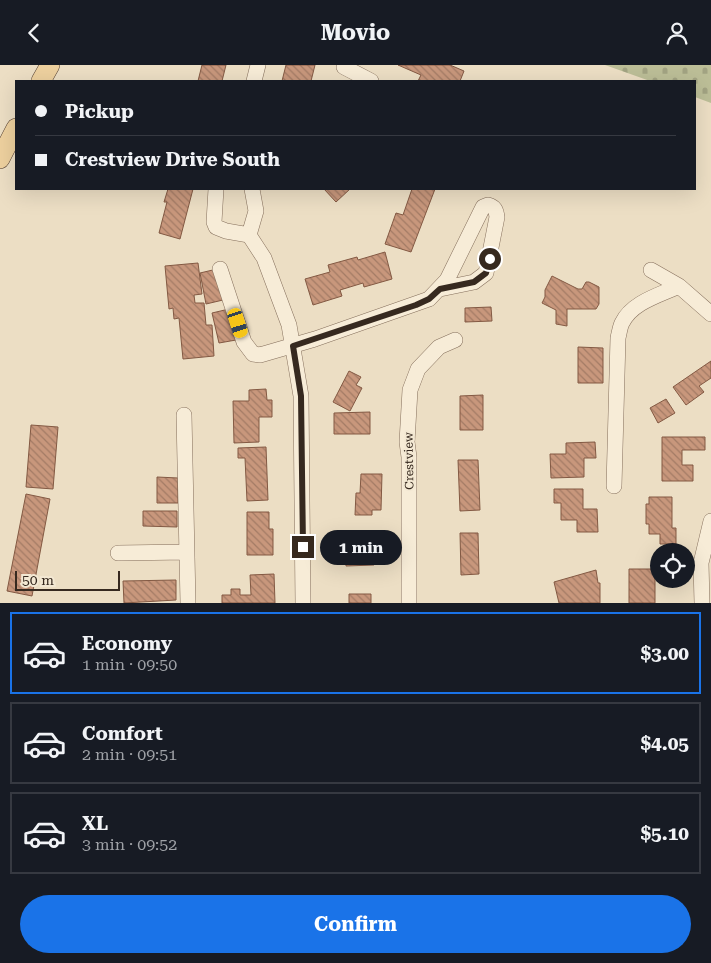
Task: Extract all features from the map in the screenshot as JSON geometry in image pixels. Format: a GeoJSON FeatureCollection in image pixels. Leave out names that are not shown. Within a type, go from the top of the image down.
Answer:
{"type":"FeatureCollection","features":[{"type":"Feature","properties":{"kind":"main road"},"geometry":{"type":"LineString","coordinates":[[42,80],[50,65]]}},
{"type":"Feature","properties":{"kind":"main road"},"geometry":{"type":"LineString","coordinates":[[0,159],[15,130]]}},
{"type":"Feature","properties":{"kind":"street"},"geometry":{"type":"LineString","coordinates":[[254,80],[258,65]]}},
{"type":"Feature","properties":{"kind":"street"},"geometry":{"type":"LineString","coordinates":[[343,71],[368,80]]}},
{"type":"Feature","properties":{"kind":"street"},"geometry":{"type":"LineString","coordinates":[[216,190],[214,222],[216,227],[226,231],[249,235],[264,258],[289,325],[301,396],[304,603]]}},
{"type":"Feature","properties":{"kind":"street"},"geometry":{"type":"LineString","coordinates":[[249,235],[256,211],[252,190]]}},
{"type":"Feature","properties":{"kind":"street"},"geometry":{"type":"LineString","coordinates":[[220,269],[244,342],[253,354],[260,355],[293,346],[429,299],[447,280],[483,207],[488,205],[494,207],[497,211],[497,217],[486,273],[474,282],[440,289]]}},
{"type":"Feature","properties":{"kind":"street"},"geometry":{"type":"LineString","coordinates":[[651,270],[679,286],[711,314]]}},
{"type":"Feature","properties":{"kind":"street"},"geometry":{"type":"LineString","coordinates":[[614,486],[618,338],[622,323],[632,310],[646,301],[679,286]]}},
{"type":"Feature","properties":{"kind":"street","name":"Crestview"},"geometry":{"type":"LineString","coordinates":[[409,603],[409,457],[407,442],[410,390],[418,369],[438,347],[455,340]]}},
{"type":"Feature","properties":{"kind":"street"},"geometry":{"type":"LineString","coordinates":[[184,415],[188,603]]}},
{"type":"Feature","properties":{"kind":"street"},"geometry":{"type":"LineString","coordinates":[[702,603],[701,563],[711,521]]}},
{"type":"Feature","properties":{"kind":"street"},"geometry":{"type":"LineString","coordinates":[[118,553],[187,552]]}},
{"type":"Feature","properties":{"kind":"green space"},"geometry":{"type":"Polygon","coordinates":[[[605,65],[711,65],[711,103],[696,97],[696,80],[647,80],[605,65]]]}},
{"type":"Feature","properties":{"kind":"building"},"geometry":{"type":"Polygon","coordinates":[[[202,65],[226,65],[222,80],[198,80],[202,65]]]}},
{"type":"Feature","properties":{"kind":"building"},"geometry":{"type":"Polygon","coordinates":[[[286,65],[315,65],[311,80],[282,80],[286,65]]]}},
{"type":"Feature","properties":{"kind":"building"},"geometry":{"type":"Polygon","coordinates":[[[398,65],[450,65],[464,71],[460,80],[418,80],[421,75],[398,65]]]}},
{"type":"Feature","properties":{"kind":"building"},"geometry":{"type":"Polygon","coordinates":[[[168,190],[193,190],[180,239],[159,233],[167,202],[164,202],[168,190]]]}},
{"type":"Feature","properties":{"kind":"building"},"geometry":{"type":"Polygon","coordinates":[[[325,190],[349,190],[336,202],[325,190]]]}},
{"type":"Feature","properties":{"kind":"building"},"geometry":{"type":"Polygon","coordinates":[[[412,190],[435,190],[411,252],[385,244],[396,213],[403,215],[412,190]]]}},
{"type":"Feature","properties":{"kind":"building"},"geometry":{"type":"Polygon","coordinates":[[[385,252],[392,279],[364,287],[363,283],[340,290],[342,296],[313,305],[305,279],[330,272],[328,265],[357,257],[358,260],[385,252]]]}},
{"type":"Feature","properties":{"kind":"building"},"geometry":{"type":"Polygon","coordinates":[[[198,263],[202,294],[194,295],[195,303],[204,303],[206,325],[212,325],[214,356],[183,359],[179,318],[174,319],[173,308],[169,309],[165,266],[198,263]]]}},
{"type":"Feature","properties":{"kind":"building"},"geometry":{"type":"Polygon","coordinates":[[[217,269],[223,300],[206,304],[200,273],[217,269]]]}},
{"type":"Feature","properties":{"kind":"building"},"geometry":{"type":"Polygon","coordinates":[[[552,276],[578,289],[582,289],[586,282],[599,287],[599,304],[596,309],[567,309],[567,326],[556,324],[556,310],[542,303],[545,297],[545,290],[552,276]]]}},
{"type":"Feature","properties":{"kind":"building"},"geometry":{"type":"Polygon","coordinates":[[[491,307],[492,321],[465,322],[465,308],[491,307]]]}},
{"type":"Feature","properties":{"kind":"building"},"geometry":{"type":"Polygon","coordinates":[[[229,309],[236,340],[219,343],[212,313],[229,309]]]}},
{"type":"Feature","properties":{"kind":"building"},"geometry":{"type":"Polygon","coordinates":[[[578,347],[603,348],[603,383],[578,383],[578,347]]]}},
{"type":"Feature","properties":{"kind":"building"},"geometry":{"type":"Polygon","coordinates":[[[711,361],[711,378],[699,386],[704,392],[686,405],[673,387],[711,361]]]}},
{"type":"Feature","properties":{"kind":"building"},"geometry":{"type":"Polygon","coordinates":[[[349,371],[361,377],[356,385],[362,388],[350,411],[333,402],[349,371]]]}},
{"type":"Feature","properties":{"kind":"building"},"geometry":{"type":"Polygon","coordinates":[[[266,389],[267,400],[272,400],[272,417],[259,417],[259,442],[234,443],[233,401],[249,401],[249,390],[266,389]]]}},
{"type":"Feature","properties":{"kind":"building"},"geometry":{"type":"Polygon","coordinates":[[[483,395],[483,430],[460,430],[460,396],[483,395]]]}},
{"type":"Feature","properties":{"kind":"building"},"geometry":{"type":"Polygon","coordinates":[[[666,399],[675,413],[658,423],[650,408],[666,399]]]}},
{"type":"Feature","properties":{"kind":"building"},"geometry":{"type":"Polygon","coordinates":[[[370,412],[370,434],[334,434],[334,413],[370,412]]]}},
{"type":"Feature","properties":{"kind":"building"},"geometry":{"type":"Polygon","coordinates":[[[31,425],[58,427],[53,489],[26,487],[31,425]]]}},
{"type":"Feature","properties":{"kind":"building"},"geometry":{"type":"Polygon","coordinates":[[[662,437],[705,437],[705,450],[682,450],[682,465],[693,465],[693,481],[662,481],[662,437]]]}},
{"type":"Feature","properties":{"kind":"building"},"geometry":{"type":"Polygon","coordinates":[[[595,442],[596,458],[584,458],[584,477],[551,478],[550,454],[566,454],[566,443],[595,442]]]}},
{"type":"Feature","properties":{"kind":"building"},"geometry":{"type":"Polygon","coordinates":[[[266,447],[268,500],[247,501],[245,458],[238,458],[238,448],[266,447]]]}},
{"type":"Feature","properties":{"kind":"building"},"geometry":{"type":"Polygon","coordinates":[[[458,460],[478,460],[480,510],[460,511],[458,460]]]}},
{"type":"Feature","properties":{"kind":"building"},"geometry":{"type":"Polygon","coordinates":[[[361,474],[382,474],[381,510],[372,510],[372,515],[355,515],[356,493],[360,493],[361,474]]]}},
{"type":"Feature","properties":{"kind":"building"},"geometry":{"type":"Polygon","coordinates":[[[157,477],[178,478],[178,503],[157,503],[157,477]]]}},
{"type":"Feature","properties":{"kind":"building"},"geometry":{"type":"Polygon","coordinates":[[[554,489],[583,489],[583,509],[597,509],[598,532],[577,532],[577,520],[561,520],[561,503],[554,503],[554,489]]]}},
{"type":"Feature","properties":{"kind":"building"},"geometry":{"type":"Polygon","coordinates":[[[26,494],[50,499],[32,596],[7,591],[26,494]]]}},
{"type":"Feature","properties":{"kind":"building"},"geometry":{"type":"Polygon","coordinates":[[[649,497],[672,497],[672,528],[676,528],[676,543],[660,543],[660,534],[649,534],[649,524],[646,524],[646,504],[649,504],[649,497]]]}},
{"type":"Feature","properties":{"kind":"building"},"geometry":{"type":"Polygon","coordinates":[[[143,511],[177,511],[177,527],[143,526],[143,511]]]}},
{"type":"Feature","properties":{"kind":"building"},"geometry":{"type":"Polygon","coordinates":[[[247,512],[269,512],[269,529],[273,529],[273,555],[247,555],[247,512]]]}},
{"type":"Feature","properties":{"kind":"building"},"geometry":{"type":"Polygon","coordinates":[[[345,533],[373,533],[374,565],[346,566],[345,533]]]}},
{"type":"Feature","properties":{"kind":"building"},"geometry":{"type":"Polygon","coordinates":[[[460,533],[478,533],[479,574],[461,575],[460,533]]]}},
{"type":"Feature","properties":{"kind":"building"},"geometry":{"type":"Polygon","coordinates":[[[629,569],[650,569],[650,588],[655,588],[655,603],[629,603],[629,569]]]}},
{"type":"Feature","properties":{"kind":"building"},"geometry":{"type":"Polygon","coordinates":[[[596,570],[598,583],[600,583],[600,603],[559,603],[554,582],[596,570]]]}},
{"type":"Feature","properties":{"kind":"building"},"geometry":{"type":"Polygon","coordinates":[[[274,574],[275,603],[222,603],[222,595],[231,595],[231,589],[240,589],[240,595],[251,595],[250,575],[274,574]]]}},
{"type":"Feature","properties":{"kind":"building"},"geometry":{"type":"Polygon","coordinates":[[[176,580],[176,600],[124,603],[123,581],[176,580]]]}},
{"type":"Feature","properties":{"kind":"building"},"geometry":{"type":"Polygon","coordinates":[[[349,594],[371,594],[371,603],[349,603],[349,594]]]}},
{"type":"Feature","properties":{"kind":"route"},"geometry":{"type":"LineString","coordinates":[[303,547],[301,396],[293,346],[416,305],[429,299],[440,289],[474,282],[486,273],[490,259]]}}]}
